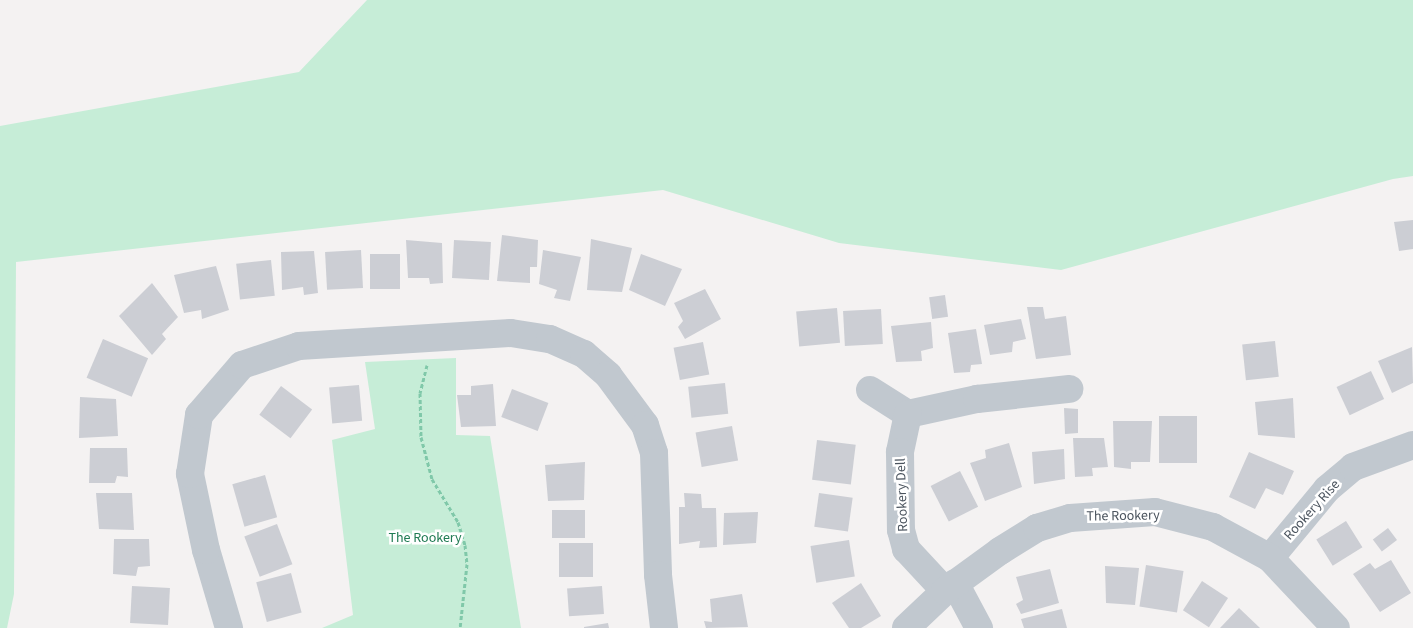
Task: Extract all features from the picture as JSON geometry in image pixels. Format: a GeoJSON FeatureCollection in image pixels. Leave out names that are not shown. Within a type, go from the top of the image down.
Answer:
{"type":"FeatureCollection","features":[{"type":"Feature","properties":{"kind":"street"},"geometry":{"type":"LineString","coordinates":[[229,628],[206,550],[190,474],[199,415],[242,365],[299,346],[511,333],[550,339],[584,354],[608,375],[645,425],[654,453],[658,575],[664,628]]}},
{"type":"Feature","properties":{"kind":"street"},"geometry":{"type":"LineString","coordinates":[[870,390],[908,414],[977,399],[1069,389]]}},
{"type":"Feature","properties":{"kind":"street","name":"Rookery Dell"},"geometry":{"type":"LineString","coordinates":[[908,414],[900,452],[901,530],[906,549],[950,587],[979,628]]}},
{"type":"Feature","properties":{"kind":"street","name":"Rookery Rise"},"geometry":{"type":"LineString","coordinates":[[1270,558],[1327,489],[1353,467],[1413,444]]}},
{"type":"Feature","properties":{"kind":"street","name":"The Rookery"},"geometry":{"type":"LineString","coordinates":[[906,628],[950,587],[1000,551],[1038,528],[1070,518],[1107,513],[1155,512],[1213,528],[1270,558],[1336,628]]}},
{"type":"Feature","properties":{"kind":"path"},"geometry":{"type":"LineString","coordinates":[[430,355],[420,393],[421,437],[432,479],[458,522],[465,545],[467,564],[460,628]]}},
{"type":"Feature","properties":{"kind":"green space"},"geometry":{"type":"Polygon","coordinates":[[[367,0],[1413,0],[1413,176],[1393,179],[1061,270],[839,243],[663,190],[16,262],[14,594],[7,628],[0,628],[0,126],[299,72],[367,0]]]}},
{"type":"Feature","properties":{"kind":"green space","name":"The Rookery"},"geometry":{"type":"Polygon","coordinates":[[[456,358],[456,435],[490,436],[521,628],[322,628],[353,615],[332,440],[375,429],[365,362],[456,358]]]}},
{"type":"Feature","properties":{"kind":"building"},"geometry":{"type":"Polygon","coordinates":[[[1413,220],[1413,249],[1399,251],[1394,222],[1413,220]]]}},
{"type":"Feature","properties":{"kind":"building"},"geometry":{"type":"Polygon","coordinates":[[[502,235],[538,240],[537,267],[530,267],[530,283],[497,281],[502,235]]]}},
{"type":"Feature","properties":{"kind":"building"},"geometry":{"type":"Polygon","coordinates":[[[591,239],[632,248],[622,292],[587,290],[591,239]]]}},
{"type":"Feature","properties":{"kind":"building"},"geometry":{"type":"Polygon","coordinates":[[[406,240],[442,243],[443,283],[430,284],[429,278],[408,278],[406,240]]]}},
{"type":"Feature","properties":{"kind":"building"},"geometry":{"type":"Polygon","coordinates":[[[454,240],[491,242],[489,280],[452,278],[454,240]]]}},
{"type":"Feature","properties":{"kind":"building"},"geometry":{"type":"Polygon","coordinates":[[[361,250],[363,288],[327,290],[325,252],[361,250]]]}},
{"type":"Feature","properties":{"kind":"building"},"geometry":{"type":"Polygon","coordinates":[[[543,250],[581,257],[570,301],[554,298],[557,290],[539,284],[543,250]]]}},
{"type":"Feature","properties":{"kind":"building"},"geometry":{"type":"Polygon","coordinates":[[[314,251],[318,293],[304,295],[303,287],[282,290],[281,252],[314,251]]]}},
{"type":"Feature","properties":{"kind":"building"},"geometry":{"type":"Polygon","coordinates":[[[370,254],[400,254],[400,289],[370,289],[370,254]]]}},
{"type":"Feature","properties":{"kind":"building"},"geometry":{"type":"Polygon","coordinates":[[[641,254],[682,269],[665,306],[629,290],[641,254]]]}},
{"type":"Feature","properties":{"kind":"building"},"geometry":{"type":"Polygon","coordinates":[[[271,260],[275,296],[240,299],[236,264],[271,260]]]}},
{"type":"Feature","properties":{"kind":"building"},"geometry":{"type":"Polygon","coordinates":[[[216,266],[229,310],[202,319],[201,310],[184,313],[174,275],[216,266]]]}},
{"type":"Feature","properties":{"kind":"building"},"geometry":{"type":"Polygon","coordinates":[[[152,283],[178,317],[162,334],[166,339],[152,355],[119,316],[152,283]]]}},
{"type":"Feature","properties":{"kind":"building"},"geometry":{"type":"Polygon","coordinates":[[[705,289],[721,319],[685,339],[678,327],[683,321],[674,303],[705,289]]]}},
{"type":"Feature","properties":{"kind":"building"},"geometry":{"type":"Polygon","coordinates":[[[945,295],[948,317],[932,319],[929,297],[945,295]]]}},
{"type":"Feature","properties":{"kind":"building"},"geometry":{"type":"Polygon","coordinates":[[[1027,307],[1043,307],[1045,319],[1066,316],[1071,355],[1036,359],[1027,307]]]}},
{"type":"Feature","properties":{"kind":"building"},"geometry":{"type":"Polygon","coordinates":[[[837,308],[840,343],[799,346],[796,312],[837,308]]]}},
{"type":"Feature","properties":{"kind":"building"},"geometry":{"type":"Polygon","coordinates":[[[881,309],[883,344],[845,346],[843,311],[881,309]]]}},
{"type":"Feature","properties":{"kind":"building"},"geometry":{"type":"Polygon","coordinates":[[[1021,319],[1026,339],[1013,342],[1012,352],[990,355],[984,325],[1021,319]]]}},
{"type":"Feature","properties":{"kind":"building"},"geometry":{"type":"Polygon","coordinates":[[[931,322],[933,348],[921,351],[922,361],[896,362],[891,326],[931,322]]]}},
{"type":"Feature","properties":{"kind":"building"},"geometry":{"type":"Polygon","coordinates":[[[976,329],[982,364],[971,365],[970,372],[954,373],[948,333],[976,329]]]}},
{"type":"Feature","properties":{"kind":"building"},"geometry":{"type":"Polygon","coordinates":[[[103,339],[148,358],[132,397],[87,378],[103,339]]]}},
{"type":"Feature","properties":{"kind":"building"},"geometry":{"type":"Polygon","coordinates":[[[1275,341],[1279,377],[1246,380],[1242,344],[1275,341]]]}},
{"type":"Feature","properties":{"kind":"building"},"geometry":{"type":"Polygon","coordinates":[[[703,342],[709,374],[680,380],[674,348],[703,342]]]}},
{"type":"Feature","properties":{"kind":"building"},"geometry":{"type":"Polygon","coordinates":[[[1412,347],[1413,383],[1392,393],[1378,361],[1412,347]]]}},
{"type":"Feature","properties":{"kind":"building"},"geometry":{"type":"Polygon","coordinates":[[[1371,371],[1384,399],[1350,415],[1337,387],[1371,371]]]}},
{"type":"Feature","properties":{"kind":"building"},"geometry":{"type":"Polygon","coordinates":[[[725,383],[728,414],[691,418],[688,387],[725,383]]]}},
{"type":"Feature","properties":{"kind":"building"},"geometry":{"type":"Polygon","coordinates":[[[493,384],[496,426],[461,427],[457,395],[471,395],[471,386],[493,384]]]}},
{"type":"Feature","properties":{"kind":"building"},"geometry":{"type":"Polygon","coordinates":[[[359,385],[362,421],[332,423],[329,388],[359,385]]]}},
{"type":"Feature","properties":{"kind":"building"},"geometry":{"type":"Polygon","coordinates":[[[281,386],[312,409],[290,438],[259,415],[281,386]]]}},
{"type":"Feature","properties":{"kind":"building"},"geometry":{"type":"Polygon","coordinates":[[[512,389],[548,403],[538,431],[501,417],[512,389]]]}},
{"type":"Feature","properties":{"kind":"building"},"geometry":{"type":"Polygon","coordinates":[[[80,397],[116,399],[118,436],[79,438],[80,397]]]}},
{"type":"Feature","properties":{"kind":"building"},"geometry":{"type":"Polygon","coordinates":[[[1293,398],[1295,438],[1258,435],[1255,402],[1293,398]]]}},
{"type":"Feature","properties":{"kind":"building"},"geometry":{"type":"Polygon","coordinates":[[[1064,408],[1078,409],[1078,433],[1065,434],[1064,408]]]}},
{"type":"Feature","properties":{"kind":"building"},"geometry":{"type":"Polygon","coordinates":[[[1159,416],[1197,416],[1197,463],[1159,463],[1159,416]]]}},
{"type":"Feature","properties":{"kind":"building"},"geometry":{"type":"Polygon","coordinates":[[[1113,421],[1152,421],[1150,462],[1131,462],[1131,469],[1114,467],[1113,421]]]}},
{"type":"Feature","properties":{"kind":"building"},"geometry":{"type":"Polygon","coordinates":[[[732,426],[738,460],[702,467],[696,432],[732,426]]]}},
{"type":"Feature","properties":{"kind":"building"},"geometry":{"type":"Polygon","coordinates":[[[1073,438],[1104,438],[1108,467],[1092,468],[1093,476],[1075,477],[1073,438]]]}},
{"type":"Feature","properties":{"kind":"building"},"geometry":{"type":"Polygon","coordinates":[[[817,440],[856,445],[851,484],[812,480],[817,440]]]}},
{"type":"Feature","properties":{"kind":"building"},"geometry":{"type":"Polygon","coordinates":[[[1009,443],[1022,487],[985,501],[970,463],[986,458],[985,450],[1009,443]]]}},
{"type":"Feature","properties":{"kind":"building"},"geometry":{"type":"Polygon","coordinates":[[[90,448],[127,448],[128,477],[117,476],[115,483],[89,483],[90,448]]]}},
{"type":"Feature","properties":{"kind":"building"},"geometry":{"type":"Polygon","coordinates":[[[1064,449],[1065,479],[1034,484],[1032,452],[1064,449]]]}},
{"type":"Feature","properties":{"kind":"building"},"geometry":{"type":"Polygon","coordinates":[[[1249,452],[1294,471],[1283,495],[1266,488],[1255,509],[1229,497],[1249,452]]]}},
{"type":"Feature","properties":{"kind":"building"},"geometry":{"type":"Polygon","coordinates":[[[585,462],[584,500],[548,501],[545,465],[585,462]]]}},
{"type":"Feature","properties":{"kind":"building"},"geometry":{"type":"Polygon","coordinates":[[[960,471],[978,507],[949,522],[931,486],[960,471]]]}},
{"type":"Feature","properties":{"kind":"building"},"geometry":{"type":"Polygon","coordinates":[[[265,475],[277,517],[244,527],[232,484],[265,475]]]}},
{"type":"Feature","properties":{"kind":"building"},"geometry":{"type":"Polygon","coordinates":[[[96,493],[132,493],[134,530],[99,529],[96,493]]]}},
{"type":"Feature","properties":{"kind":"building"},"geometry":{"type":"Polygon","coordinates":[[[684,493],[701,494],[702,508],[716,508],[717,547],[699,548],[700,541],[679,544],[679,507],[685,507],[684,493]]]}},
{"type":"Feature","properties":{"kind":"building"},"geometry":{"type":"Polygon","coordinates":[[[819,493],[853,498],[848,531],[814,527],[819,493]]]}},
{"type":"Feature","properties":{"kind":"building"},"geometry":{"type":"Polygon","coordinates":[[[552,510],[585,510],[585,538],[552,538],[552,510]]]}},
{"type":"Feature","properties":{"kind":"building"},"geometry":{"type":"Polygon","coordinates":[[[758,512],[756,543],[723,545],[724,513],[758,512]]]}},
{"type":"Feature","properties":{"kind":"building"},"geometry":{"type":"Polygon","coordinates":[[[1346,521],[1362,547],[1333,566],[1316,540],[1346,521]]]}},
{"type":"Feature","properties":{"kind":"building"},"geometry":{"type":"Polygon","coordinates":[[[277,524],[292,564],[260,577],[244,537],[277,524]]]}},
{"type":"Feature","properties":{"kind":"building"},"geometry":{"type":"Polygon","coordinates":[[[1388,528],[1397,540],[1382,551],[1373,539],[1388,528]]]}},
{"type":"Feature","properties":{"kind":"building"},"geometry":{"type":"Polygon","coordinates":[[[114,539],[149,539],[150,566],[138,567],[136,576],[113,574],[114,539]]]}},
{"type":"Feature","properties":{"kind":"building"},"geometry":{"type":"Polygon","coordinates":[[[849,540],[855,577],[816,583],[810,546],[849,540]]]}},
{"type":"Feature","properties":{"kind":"building"},"geometry":{"type":"Polygon","coordinates":[[[559,543],[593,543],[593,577],[559,577],[559,543]]]}},
{"type":"Feature","properties":{"kind":"building"},"geometry":{"type":"Polygon","coordinates":[[[1391,560],[1411,593],[1380,612],[1353,574],[1370,563],[1375,569],[1391,560]]]}},
{"type":"Feature","properties":{"kind":"building"},"geometry":{"type":"Polygon","coordinates":[[[1146,565],[1184,571],[1177,612],[1139,606],[1146,565]]]}},
{"type":"Feature","properties":{"kind":"building"},"geometry":{"type":"Polygon","coordinates":[[[1105,566],[1139,568],[1135,605],[1106,603],[1105,566]]]}},
{"type":"Feature","properties":{"kind":"building"},"geometry":{"type":"Polygon","coordinates":[[[1050,569],[1059,603],[1021,614],[1016,604],[1023,600],[1016,577],[1050,569]]]}},
{"type":"Feature","properties":{"kind":"building"},"geometry":{"type":"Polygon","coordinates":[[[291,573],[302,613],[267,622],[256,582],[291,573]]]}},
{"type":"Feature","properties":{"kind":"building"},"geometry":{"type":"Polygon","coordinates":[[[1202,581],[1228,598],[1209,627],[1183,610],[1202,581]]]}},
{"type":"Feature","properties":{"kind":"building"},"geometry":{"type":"Polygon","coordinates":[[[861,583],[881,616],[861,628],[849,628],[832,603],[861,583]]]}},
{"type":"Feature","properties":{"kind":"building"},"geometry":{"type":"Polygon","coordinates":[[[132,586],[170,588],[168,625],[130,623],[132,586]]]}},
{"type":"Feature","properties":{"kind":"building"},"geometry":{"type":"Polygon","coordinates":[[[602,586],[604,614],[569,616],[567,588],[602,586]]]}},
{"type":"Feature","properties":{"kind":"building"},"geometry":{"type":"Polygon","coordinates":[[[742,594],[748,627],[706,628],[704,621],[712,622],[710,599],[742,594]]]}},
{"type":"Feature","properties":{"kind":"building"},"geometry":{"type":"Polygon","coordinates":[[[1239,608],[1260,628],[1220,628],[1239,608]]]}},
{"type":"Feature","properties":{"kind":"building"},"geometry":{"type":"Polygon","coordinates":[[[1062,609],[1067,628],[1024,628],[1021,619],[1062,609]]]}},
{"type":"Feature","properties":{"kind":"building"},"geometry":{"type":"Polygon","coordinates":[[[608,623],[609,628],[584,628],[584,627],[608,623]]]}}]}
